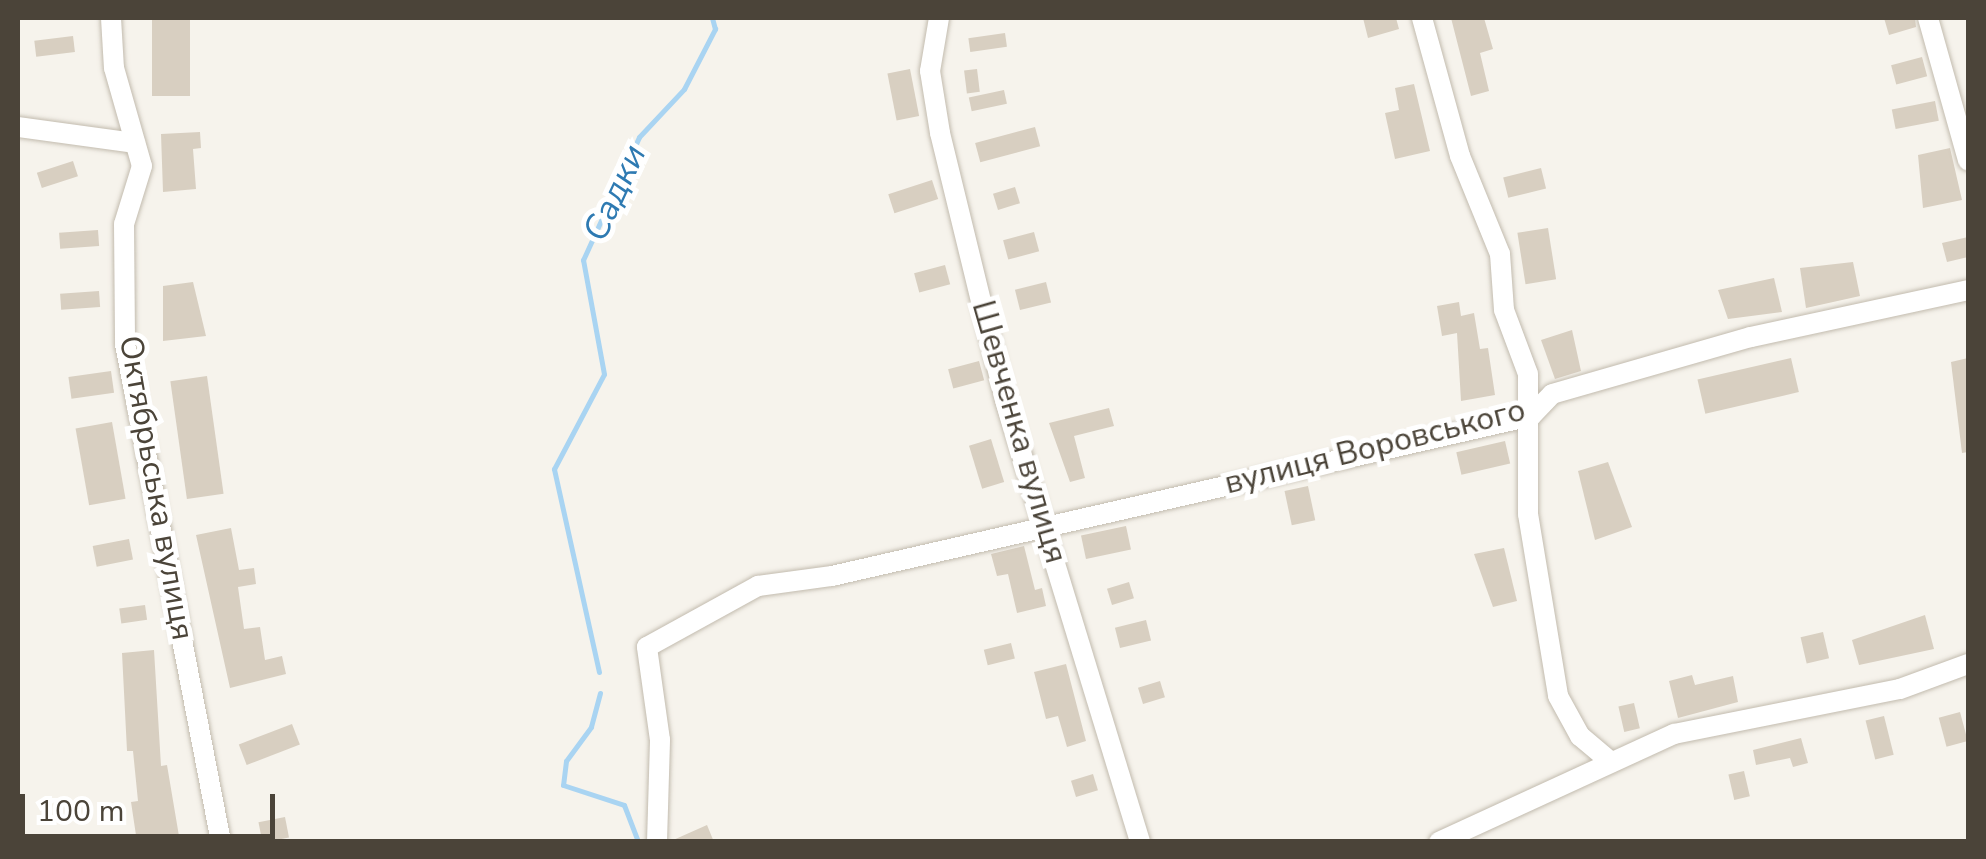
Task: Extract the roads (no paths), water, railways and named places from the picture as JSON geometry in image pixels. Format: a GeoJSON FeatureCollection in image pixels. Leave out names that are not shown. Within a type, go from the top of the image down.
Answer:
{"type":"FeatureCollection","features":[{"type":"Feature","properties":{"kind":"street","name":"Октябрьська вулиця"},"geometry":{"type":"LineString","coordinates":[[111,18],[114,68],[142,166],[124,224],[125,344],[221,842]]}},
{"type":"Feature","properties":{"kind":"street","name":"Шевченка вулиця"},"geometry":{"type":"LineString","coordinates":[[939,18],[930,71],[940,133],[1005,400],[1140,842]]}},
{"type":"Feature","properties":{"kind":"street"},"geometry":{"type":"LineString","coordinates":[[1422,18],[1460,156],[1500,254],[1504,310],[1528,374],[1528,514],[1547,650],[1558,696],[1580,736],[1610,760]]}},
{"type":"Feature","properties":{"kind":"street"},"geometry":{"type":"LineString","coordinates":[[1928,18],[1968,160]]}},
{"type":"Feature","properties":{"kind":"street"},"geometry":{"type":"LineString","coordinates":[[18,127],[135,143]]}},
{"type":"Feature","properties":{"kind":"street","name":"вулиця Воровського"},"geometry":{"type":"LineString","coordinates":[[657,842],[660,740],[647,647],[758,586],[832,576],[1531,416],[1552,394],[1751,337],[1968,290]]}},
{"type":"Feature","properties":{"kind":"street"},"geometry":{"type":"LineString","coordinates":[[1528,374],[1552,394]]}},
{"type":"Feature","properties":{"kind":"street"},"geometry":{"type":"LineString","coordinates":[[1439,842],[1610,760],[1674,734],[1900,688],[1968,664]]}},
{"type":"Feature","properties":{"kind":"waterway","name":"Садки"},"geometry":{"type":"LineString","coordinates":[[599,672],[554,469],[604,374],[583,260],[639,137],[684,89],[715,29],[712,18]]}},
{"type":"Feature","properties":{"kind":"waterway","name":"Садки"},"geometry":{"type":"LineString","coordinates":[[600,693],[591,727],[566,761],[563,785],[624,805],[638,842]]}}]}
